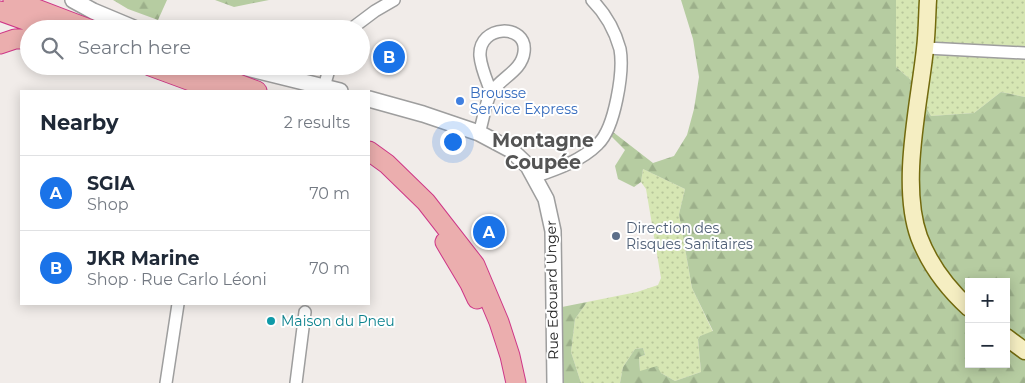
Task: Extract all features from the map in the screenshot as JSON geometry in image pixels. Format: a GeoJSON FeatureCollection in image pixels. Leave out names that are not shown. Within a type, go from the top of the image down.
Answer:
{"type":"FeatureCollection","features":[{"type":"Feature","properties":{"kind":"highway"},"geometry":{"type":"LineString","coordinates":[[13,0],[65,20]]}},
{"type":"Feature","properties":{"kind":"highway"},"geometry":{"type":"LineString","coordinates":[[0,11],[25,20]]}},
{"type":"Feature","properties":{"kind":"highway"},"geometry":{"type":"LineString","coordinates":[[0,44],[20,39]]}},
{"type":"Feature","properties":{"kind":"highway"},"geometry":{"type":"LineString","coordinates":[[174,75],[215,90]]}},
{"type":"Feature","properties":{"kind":"highway"},"geometry":{"type":"LineString","coordinates":[[214,75],[254,90]]}},
{"type":"Feature","properties":{"kind":"highway"},"geometry":{"type":"LineString","coordinates":[[370,151],[387,164],[426,202],[470,258],[499,322],[516,383]]}},
{"type":"Feature","properties":{"kind":"highway"},"geometry":{"type":"LineString","coordinates":[[370,166],[415,207],[445,242],[470,284],[489,325],[505,383]]}},
{"type":"Feature","properties":{"kind":"main road"},"geometry":{"type":"LineString","coordinates":[[928,0],[926,48],[913,140],[911,199],[919,236],[930,260],[942,281],[965,304]]}},
{"type":"Feature","properties":{"kind":"main road"},"geometry":{"type":"LineString","coordinates":[[1010,340],[1025,351]]}},
{"type":"Feature","properties":{"kind":"street"},"geometry":{"type":"LineString","coordinates":[[73,0],[114,20]]}},
{"type":"Feature","properties":{"kind":"street"},"geometry":{"type":"LineString","coordinates":[[363,20],[394,0]]}},
{"type":"Feature","properties":{"kind":"street"},"geometry":{"type":"LineString","coordinates":[[534,176],[578,160],[600,143],[613,117],[620,78],[620,51],[614,30],[592,0]]}},
{"type":"Feature","properties":{"kind":"street"},"geometry":{"type":"LineString","coordinates":[[479,133],[491,92],[522,61],[525,50],[521,38],[510,31],[497,30],[487,37],[481,47],[482,62],[491,92]]}},
{"type":"Feature","properties":{"kind":"street"},"geometry":{"type":"LineString","coordinates":[[926,48],[1025,53]]}},
{"type":"Feature","properties":{"kind":"street"},"geometry":{"type":"LineString","coordinates":[[275,75],[336,90]]}},
{"type":"Feature","properties":{"kind":"street"},"geometry":{"type":"LineString","coordinates":[[324,87],[327,75]]}},
{"type":"Feature","properties":{"kind":"street","name":"Rue Edouard Unger"},"geometry":{"type":"LineString","coordinates":[[370,99],[479,133],[511,150],[528,166],[546,199],[553,231],[553,364],[555,383]]}},
{"type":"Feature","properties":{"kind":"street"},"geometry":{"type":"LineString","coordinates":[[166,383],[178,305]]}},
{"type":"Feature","properties":{"kind":"street"},"geometry":{"type":"LineString","coordinates":[[296,383],[305,312]]}},
{"type":"Feature","properties":{"kind":"green space"},"geometry":{"type":"Polygon","coordinates":[[[113,0],[167,0],[158,20],[128,9],[113,0]]]}},
{"type":"Feature","properties":{"kind":"green space"},"geometry":{"type":"Polygon","coordinates":[[[215,0],[269,0],[234,7],[215,0]]]}},
{"type":"Feature","properties":{"kind":"green space"},"geometry":{"type":"Polygon","coordinates":[[[681,0],[896,0],[896,67],[912,81],[931,116],[974,113],[1001,92],[1025,97],[1025,383],[620,383],[623,367],[635,349],[643,348],[645,355],[639,357],[640,371],[657,366],[661,373],[675,381],[701,372],[698,339],[700,336],[713,331],[692,288],[679,214],[685,189],[643,169],[641,182],[634,187],[618,179],[615,166],[625,150],[609,134],[613,132],[653,163],[674,156],[687,135],[694,109],[699,77],[693,39],[681,0]]]}},
{"type":"Feature","properties":{"kind":"green space"},"geometry":{"type":"Polygon","coordinates":[[[896,0],[1025,0],[1025,97],[1001,92],[974,113],[931,116],[912,81],[896,67],[896,0]]]}},
{"type":"Feature","properties":{"kind":"green space"},"geometry":{"type":"Polygon","coordinates":[[[643,169],[685,189],[679,214],[692,288],[713,332],[700,336],[698,339],[701,372],[675,381],[661,373],[640,371],[639,357],[645,355],[643,348],[635,349],[623,367],[620,383],[581,383],[571,352],[575,319],[587,302],[637,292],[658,285],[661,278],[646,189],[641,182],[643,169]]]}},
{"type":"Feature","properties":{"kind":"green space"},"geometry":{"type":"Polygon","coordinates":[[[587,302],[575,319],[571,352],[581,383],[564,383],[561,342],[562,307],[587,302]]]}},
{"type":"Feature","properties":{"kind":"place","name":"JKR Marine"},"geometry":{"type":"Point","coordinates":[389,57]}},
{"type":"Feature","properties":{"kind":"place","name":"Brousse Service Express"},"geometry":{"type":"Point","coordinates":[460,101]}},
{"type":"Feature","properties":{"kind":"place","name":"SGIA"},"geometry":{"type":"Point","coordinates":[489,232]}},
{"type":"Feature","properties":{"kind":"place","name":"Direction des Risques Sanitaires"},"geometry":{"type":"Point","coordinates":[616,236]}},
{"type":"Feature","properties":{"kind":"place","name":"Maison du Pneu"},"geometry":{"type":"Point","coordinates":[271,321]}},
{"type":"Feature","properties":{"kind":"district","name":"Montagne Coupée"},"geometry":{"type":"Point","coordinates":[543,151]}}]}
